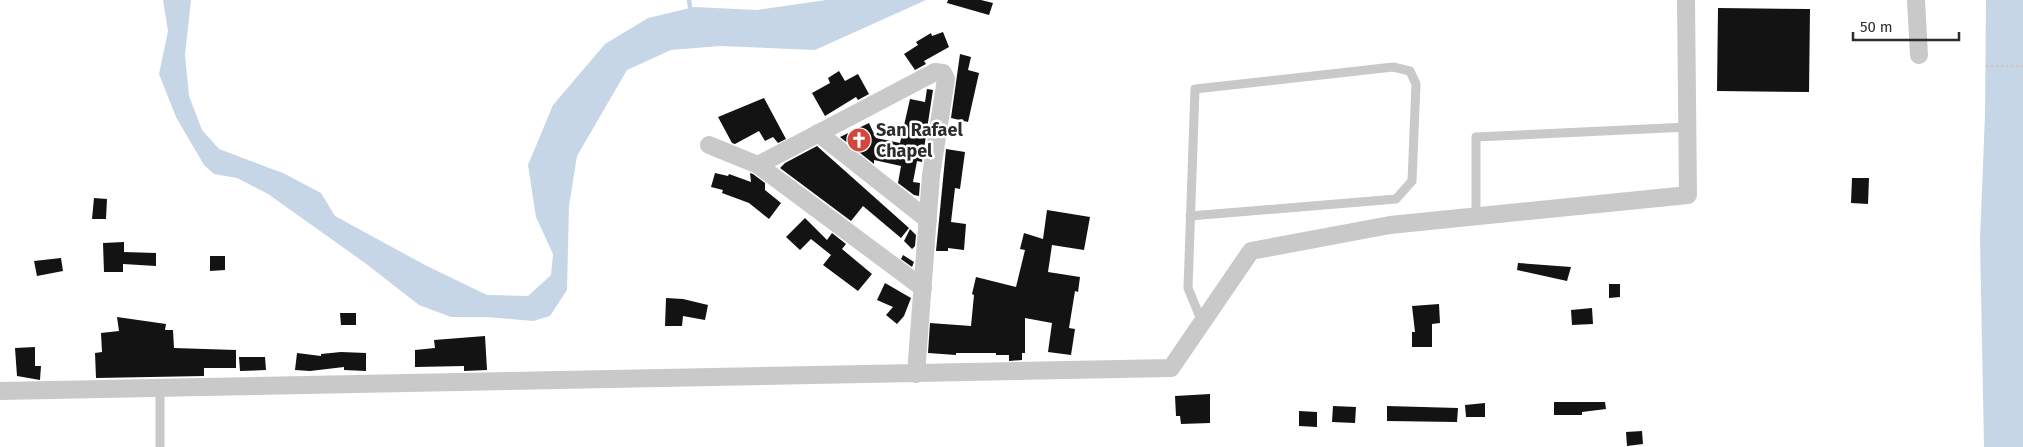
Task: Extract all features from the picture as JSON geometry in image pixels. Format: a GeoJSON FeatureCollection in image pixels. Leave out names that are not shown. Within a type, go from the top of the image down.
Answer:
{"type":"FeatureCollection","features":[{"type":"Feature","properties":{"kind":"street"},"geometry":{"type":"LineString","coordinates":[[0,392],[1171,368],[1251,251],[1390,225],[1688,195],[1686,0]]}},
{"type":"Feature","properties":{"kind":"street"},"geometry":{"type":"LineString","coordinates":[[1916,0],[1919,55]]}},
{"type":"Feature","properties":{"kind":"street"},"geometry":{"type":"LineString","coordinates":[[758,165],[935,72],[943,74],[946,79],[931,175],[916,374]]}},
{"type":"Feature","properties":{"kind":"street"},"geometry":{"type":"LineString","coordinates":[[818,134],[928,220]]}},
{"type":"Feature","properties":{"kind":"street"},"geometry":{"type":"LineString","coordinates":[[708,145],[758,165],[923,288]]}},
{"type":"Feature","properties":{"kind":"lane"},"geometry":{"type":"LineString","coordinates":[[1190,216],[1396,200],[1412,181],[1416,84],[1410,71],[1393,67],[1195,89],[1190,216],[1188,288],[1202,322]]}},
{"type":"Feature","properties":{"kind":"lane"},"geometry":{"type":"LineString","coordinates":[[1476,217],[1476,137],[1688,127]]}},
{"type":"Feature","properties":{"kind":"lane"},"geometry":{"type":"LineString","coordinates":[[160,389],[160,447]]}},
{"type":"Feature","properties":{"kind":"path"},"geometry":{"type":"LineString","coordinates":[[1986,66],[2023,66]]}},
{"type":"Feature","properties":{"kind":"water"},"geometry":{"type":"Polygon","coordinates":[[[163,0],[191,0],[185,55],[189,96],[202,130],[219,149],[283,173],[321,193],[335,216],[425,265],[487,295],[528,296],[551,275],[553,254],[536,217],[528,165],[553,105],[605,44],[648,18],[694,7],[757,10],[826,0],[926,0],[815,50],[720,46],[671,50],[627,70],[577,156],[569,206],[567,290],[550,316],[533,321],[486,317],[451,317],[419,305],[365,263],[268,194],[237,178],[214,174],[204,165],[176,117],[159,74],[168,31],[163,0]]]}},
{"type":"Feature","properties":{"kind":"water"},"geometry":{"type":"Polygon","coordinates":[[[1986,0],[2023,0],[2023,447],[1984,447],[1980,240],[1985,114],[1986,0]]]}},
{"type":"Feature","properties":{"kind":"building"},"geometry":{"type":"Polygon","coordinates":[[[948,0],[981,0],[993,3],[989,15],[947,3],[948,0]]]}},
{"type":"Feature","properties":{"kind":"building"},"geometry":{"type":"Polygon","coordinates":[[[1718,8],[1810,9],[1809,92],[1717,91],[1718,8]]]}},
{"type":"Feature","properties":{"kind":"building"},"geometry":{"type":"Polygon","coordinates":[[[943,32],[949,47],[924,61],[926,64],[915,70],[904,54],[918,45],[916,42],[931,33],[932,36],[943,32]]]}},
{"type":"Feature","properties":{"kind":"building"},"geometry":{"type":"Polygon","coordinates":[[[960,54],[971,57],[968,70],[979,73],[968,122],[951,118],[960,54]]]}},
{"type":"Feature","properties":{"kind":"building"},"geometry":{"type":"Polygon","coordinates":[[[839,71],[845,81],[858,74],[869,94],[858,100],[856,97],[825,116],[812,93],[830,83],[828,78],[839,71]]]}},
{"type":"Feature","properties":{"kind":"building"},"geometry":{"type":"Polygon","coordinates":[[[927,89],[933,90],[922,162],[917,161],[913,182],[920,183],[919,196],[914,195],[898,183],[901,166],[874,160],[874,164],[840,137],[869,123],[876,138],[900,143],[910,99],[925,102],[927,89]]]}},
{"type":"Feature","properties":{"kind":"building"},"geometry":{"type":"Polygon","coordinates":[[[764,98],[786,139],[778,143],[773,137],[765,141],[759,131],[735,144],[732,143],[718,117],[764,98]]]}},
{"type":"Feature","properties":{"kind":"building"},"geometry":{"type":"Polygon","coordinates":[[[817,146],[909,228],[901,238],[863,206],[851,221],[780,168],[785,163],[817,146]]]}},
{"type":"Feature","properties":{"kind":"building"},"geometry":{"type":"Polygon","coordinates":[[[946,149],[965,152],[960,189],[955,188],[951,222],[966,224],[964,250],[948,248],[948,251],[936,251],[946,149]]]}},
{"type":"Feature","properties":{"kind":"building"},"geometry":{"type":"Polygon","coordinates":[[[715,173],[728,176],[729,174],[751,182],[750,173],[753,174],[765,183],[765,190],[781,203],[769,219],[749,203],[722,193],[723,190],[711,187],[715,173]]]}},
{"type":"Feature","properties":{"kind":"building"},"geometry":{"type":"Polygon","coordinates":[[[1852,178],[1869,178],[1868,204],[1851,203],[1852,178]]]}},
{"type":"Feature","properties":{"kind":"building"},"geometry":{"type":"Polygon","coordinates":[[[94,198],[107,199],[106,219],[92,219],[94,198]]]}},
{"type":"Feature","properties":{"kind":"building"},"geometry":{"type":"Polygon","coordinates":[[[1047,210],[1090,217],[1084,250],[1052,245],[1048,272],[1080,277],[1078,292],[1075,291],[1069,328],[1075,329],[1071,355],[1048,352],[1052,323],[1025,318],[1025,353],[1022,353],[1022,360],[1009,361],[1009,355],[996,355],[996,353],[956,353],[956,355],[928,353],[930,323],[971,326],[974,295],[972,294],[976,277],[1016,287],[1025,250],[1020,249],[1024,233],[1043,239],[1047,210]]]}},
{"type":"Feature","properties":{"kind":"building"},"geometry":{"type":"Polygon","coordinates":[[[805,218],[827,240],[832,233],[846,244],[842,249],[872,274],[858,291],[823,265],[831,255],[811,239],[800,250],[786,237],[805,218]]]}},
{"type":"Feature","properties":{"kind":"building"},"geometry":{"type":"Polygon","coordinates":[[[910,229],[916,235],[915,246],[912,249],[904,241],[910,229]]]}},
{"type":"Feature","properties":{"kind":"building"},"geometry":{"type":"Polygon","coordinates":[[[124,242],[124,252],[156,253],[156,266],[123,264],[123,272],[104,272],[103,243],[124,242]]]}},
{"type":"Feature","properties":{"kind":"building"},"geometry":{"type":"Polygon","coordinates":[[[903,255],[914,262],[912,267],[901,259],[903,255]]]}},
{"type":"Feature","properties":{"kind":"building"},"geometry":{"type":"Polygon","coordinates":[[[210,256],[225,256],[225,270],[210,271],[210,256]]]}},
{"type":"Feature","properties":{"kind":"building"},"geometry":{"type":"Polygon","coordinates":[[[61,258],[63,271],[37,276],[34,261],[61,258]]]}},
{"type":"Feature","properties":{"kind":"building"},"geometry":{"type":"Polygon","coordinates":[[[1518,263],[1571,267],[1567,281],[1517,270],[1518,263]]]}},
{"type":"Feature","properties":{"kind":"building"},"geometry":{"type":"Polygon","coordinates":[[[885,283],[911,298],[904,316],[897,324],[886,315],[893,307],[877,300],[885,283]]]}},
{"type":"Feature","properties":{"kind":"building"},"geometry":{"type":"Polygon","coordinates":[[[1609,284],[1620,284],[1620,297],[1609,298],[1609,284]]]}},
{"type":"Feature","properties":{"kind":"building"},"geometry":{"type":"Polygon","coordinates":[[[666,298],[683,299],[708,305],[705,320],[683,316],[682,326],[665,326],[666,298]]]}},
{"type":"Feature","properties":{"kind":"building"},"geometry":{"type":"Polygon","coordinates":[[[1439,304],[1440,323],[1432,324],[1432,347],[1412,347],[1412,332],[1415,332],[1412,306],[1439,304]]]}},
{"type":"Feature","properties":{"kind":"building"},"geometry":{"type":"Polygon","coordinates":[[[1592,308],[1593,324],[1572,325],[1571,310],[1592,308]]]}},
{"type":"Feature","properties":{"kind":"building"},"geometry":{"type":"Polygon","coordinates":[[[340,313],[356,313],[356,325],[341,325],[340,313]]]}},
{"type":"Feature","properties":{"kind":"building"},"geometry":{"type":"Polygon","coordinates":[[[117,317],[166,324],[165,330],[173,330],[174,348],[236,350],[236,368],[204,368],[204,376],[96,378],[95,353],[102,352],[101,333],[119,331],[117,317]]]}},
{"type":"Feature","properties":{"kind":"building"},"geometry":{"type":"Polygon","coordinates":[[[485,336],[487,370],[464,371],[464,366],[415,367],[415,350],[435,348],[434,340],[485,336]]]}},
{"type":"Feature","properties":{"kind":"building"},"geometry":{"type":"Polygon","coordinates":[[[35,347],[35,366],[41,366],[40,380],[17,376],[15,348],[35,347]]]}},
{"type":"Feature","properties":{"kind":"building"},"geometry":{"type":"Polygon","coordinates":[[[341,352],[366,353],[366,371],[344,370],[344,367],[310,371],[295,370],[297,353],[321,356],[321,354],[341,352]]]}},
{"type":"Feature","properties":{"kind":"building"},"geometry":{"type":"Polygon","coordinates":[[[239,357],[265,357],[266,370],[240,371],[239,357]]]}},
{"type":"Feature","properties":{"kind":"building"},"geometry":{"type":"Polygon","coordinates":[[[1210,394],[1210,423],[1181,424],[1180,416],[1176,416],[1175,396],[1210,394]]]}},
{"type":"Feature","properties":{"kind":"building"},"geometry":{"type":"Polygon","coordinates":[[[1554,402],[1605,402],[1606,409],[1582,412],[1582,415],[1554,415],[1554,402]]]}},
{"type":"Feature","properties":{"kind":"building"},"geometry":{"type":"Polygon","coordinates":[[[1485,403],[1485,417],[1466,417],[1465,405],[1485,403]]]}},
{"type":"Feature","properties":{"kind":"building"},"geometry":{"type":"Polygon","coordinates":[[[1333,406],[1356,407],[1355,423],[1332,422],[1333,406]]]}},
{"type":"Feature","properties":{"kind":"building"},"geometry":{"type":"Polygon","coordinates":[[[1387,406],[1458,408],[1457,422],[1387,421],[1387,406]]]}},
{"type":"Feature","properties":{"kind":"building"},"geometry":{"type":"Polygon","coordinates":[[[1299,411],[1317,412],[1317,427],[1299,426],[1299,411]]]}},
{"type":"Feature","properties":{"kind":"building"},"geometry":{"type":"Polygon","coordinates":[[[1642,431],[1643,444],[1627,446],[1626,432],[1642,431]]]}},
{"type":"Feature","properties":{"kind":"waterway"},"geometry":{"type":"LineString","coordinates":[[689,0],[691,14]]}},
{"type":"Feature","properties":{"kind":"place","name":"San Rafael Chapel"},"geometry":{"type":"Point","coordinates":[859,140]}}]}
